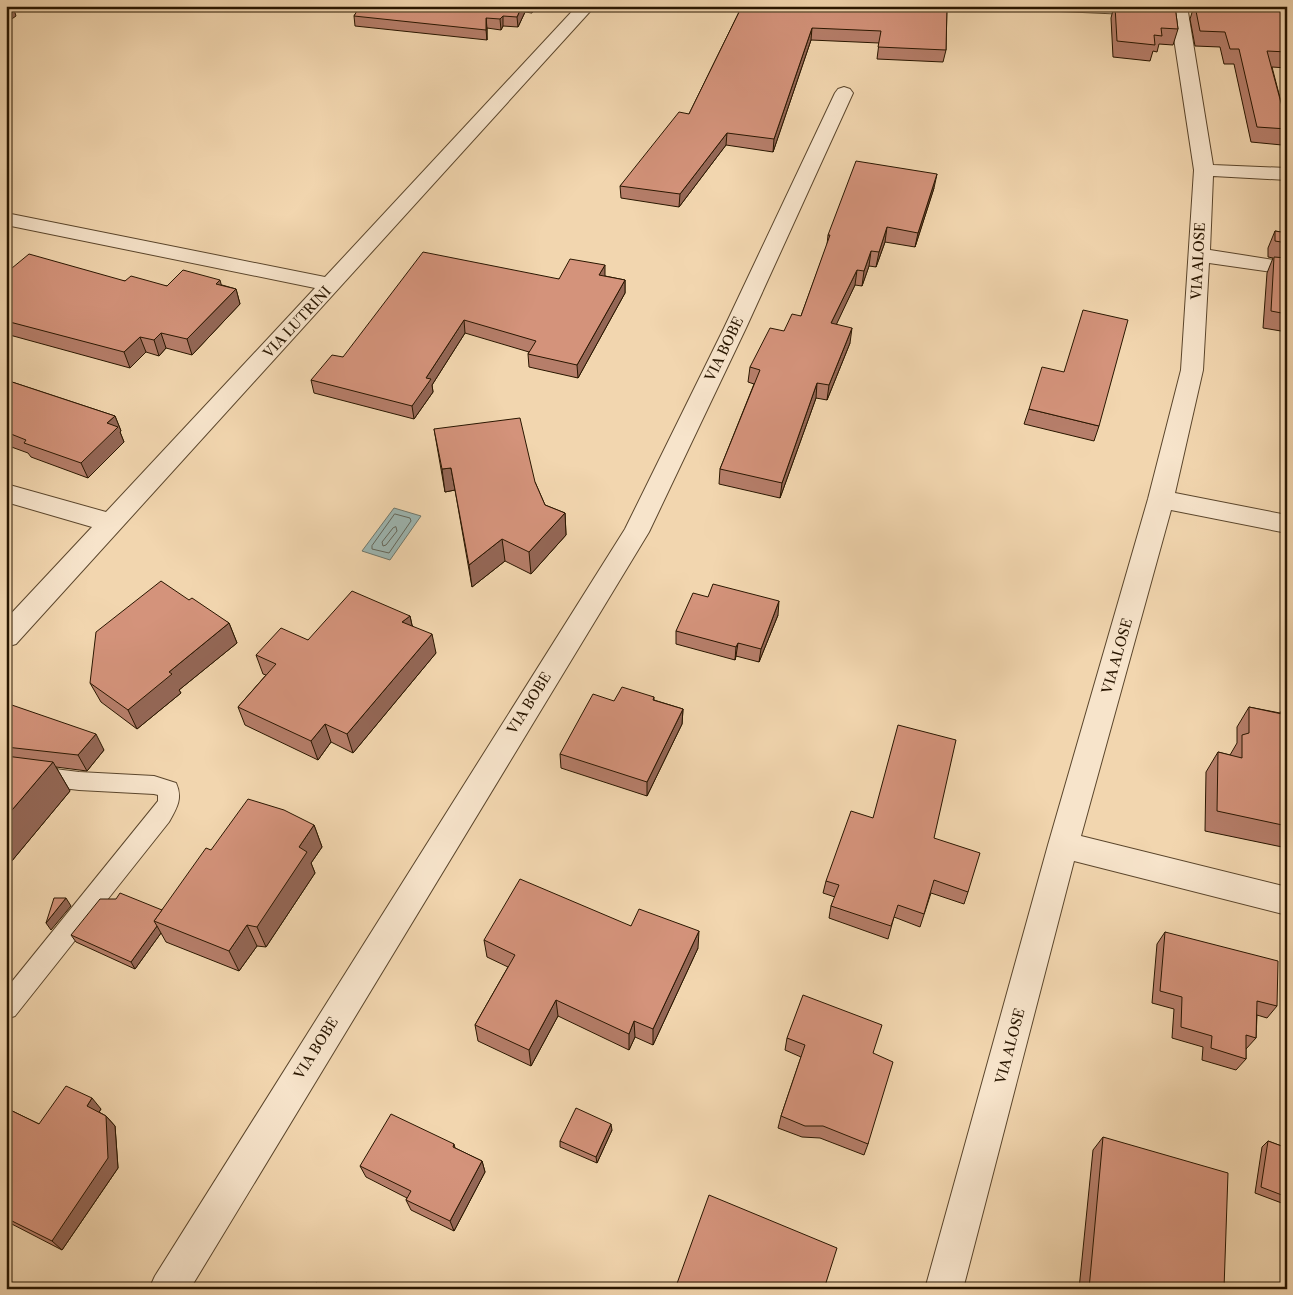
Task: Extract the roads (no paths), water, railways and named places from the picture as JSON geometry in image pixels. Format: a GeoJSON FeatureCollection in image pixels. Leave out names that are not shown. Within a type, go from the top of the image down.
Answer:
{"type":"FeatureCollection","features":[{"type":"Feature","properties":{"kind":"street","name":"VIA LUTRINI"},"geometry":{"type":"LineString","coordinates":[[6,637],[586,6]]}},
{"type":"Feature","properties":{"kind":"street","name":"VIA ALOSE"},"geometry":{"type":"LineString","coordinates":[[944,1289],[1063,845],[1161,499],[1192,370],[1204,170],[1189,12],[1060,6]]}},
{"type":"Feature","properties":{"kind":"street","name":"VIA BOBE"},"geometry":{"type":"LineString","coordinates":[[168,1289],[636,532],[735,328],[844,93]]}},
{"type":"Feature","properties":{"kind":"street"},"geometry":{"type":"LineString","coordinates":[[1204,170],[1287,174]]}},
{"type":"Feature","properties":{"kind":"street"},"geometry":{"type":"LineString","coordinates":[[6,219],[331,285]]}},
{"type":"Feature","properties":{"kind":"street"},"geometry":{"type":"LineString","coordinates":[[1199,255],[1287,268]]}},
{"type":"Feature","properties":{"kind":"street"},"geometry":{"type":"LineString","coordinates":[[6,493],[111,523]]}},
{"type":"Feature","properties":{"kind":"street"},"geometry":{"type":"LineString","coordinates":[[1161,499],[1287,524]]}},
{"type":"Feature","properties":{"kind":"street"},"geometry":{"type":"LineString","coordinates":[[1063,845],[1287,901]]}},
{"type":"Feature","properties":{"kind":"lane"},"geometry":{"type":"LineString","coordinates":[[6,772],[79,781],[154,785],[168,789],[169,802],[161,815],[6,1008]]}},
{"type":"Feature","properties":{"kind":"water"},"geometry":{"type":"Polygon","coordinates":[[[394,508],[421,516],[390,560],[362,551],[394,508]]]}}]}
